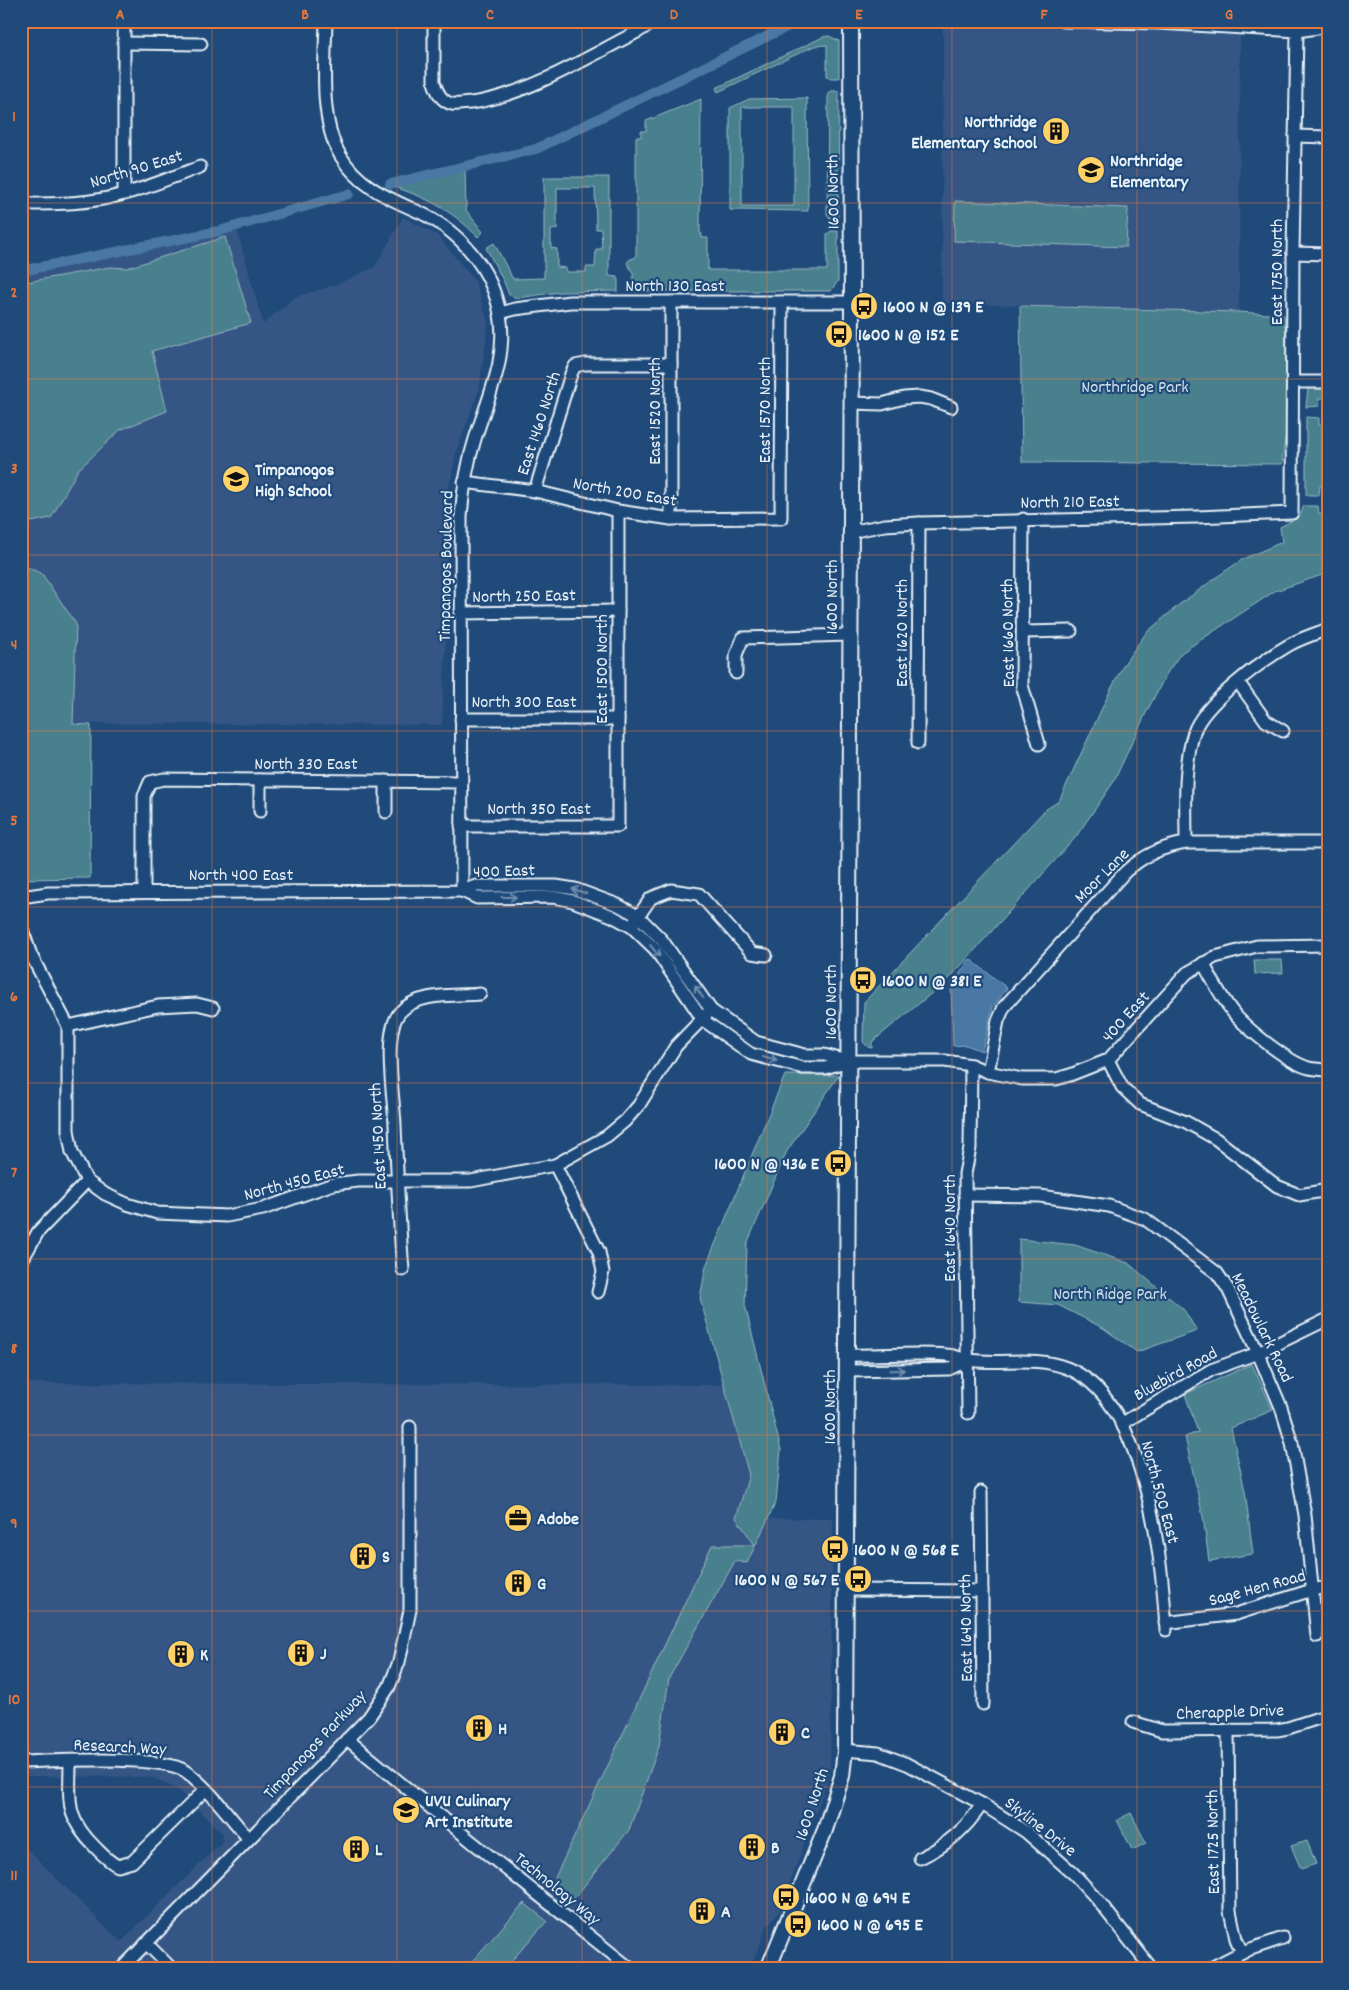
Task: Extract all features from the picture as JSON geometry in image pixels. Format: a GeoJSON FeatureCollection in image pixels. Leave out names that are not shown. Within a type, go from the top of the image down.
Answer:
{"type":"FeatureCollection","features":[{"type":"Feature","properties":{"kind":"main road","name":"1600 North"},"geometry":{"type":"LineString","coordinates":[[768,1969],[825,1830],[842,1776],[845,1750],[852,302],[851,21]]}},
{"type":"Feature","properties":{"kind":"street"},"geometry":{"type":"LineString","coordinates":[[124,21],[124,194]]}},
{"type":"Feature","properties":{"kind":"street","name":"Timpanogos Boulevard"},"geometry":{"type":"LineString","coordinates":[[326,21],[325,82],[328,120],[340,155],[351,170],[374,190],[420,212],[452,232],[470,249],[490,281],[500,313],[502,339],[499,366],[493,390],[475,438],[464,482],[461,517],[462,891]]}},
{"type":"Feature","properties":{"kind":"street"},"geometry":{"type":"LineString","coordinates":[[434,21],[434,82],[436,91],[442,98],[454,105],[480,102],[527,88],[639,31],[647,26],[650,21]]}},
{"type":"Feature","properties":{"kind":"street"},"geometry":{"type":"LineString","coordinates":[[1064,21],[1222,24],[1297,31],[1328,25]]}},
{"type":"Feature","properties":{"kind":"street","name":"East 1750 North"},"geometry":{"type":"LineString","coordinates":[[1292,513],[1293,253],[1297,31]]}},
{"type":"Feature","properties":{"kind":"street"},"geometry":{"type":"LineString","coordinates":[[124,43],[202,44]]}},
{"type":"Feature","properties":{"kind":"street"},"geometry":{"type":"LineString","coordinates":[[1295,136],[1328,137]]}},
{"type":"Feature","properties":{"kind":"street","name":"North 90 East"},"geometry":{"type":"LineString","coordinates":[[21,204],[66,204],[124,194],[200,167]]}},
{"type":"Feature","properties":{"kind":"street"},"geometry":{"type":"LineString","coordinates":[[1293,253],[1328,254]]}},
{"type":"Feature","properties":{"kind":"street","name":"North 130 East"},"geometry":{"type":"LineString","coordinates":[[500,313],[515,309],[570,302],[852,302]]}},
{"type":"Feature","properties":{"kind":"street","name":"East 1520 North"},"geometry":{"type":"LineString","coordinates":[[671,302],[671,519]]}},
{"type":"Feature","properties":{"kind":"street","name":"East 1570 North"},"geometry":{"type":"LineString","coordinates":[[781,518],[782,302]]}},
{"type":"Feature","properties":{"kind":"street","name":"East 1460 North"},"geometry":{"type":"LineString","coordinates":[[535,491],[575,366],[585,364],[671,364]]}},
{"type":"Feature","properties":{"kind":"street"},"geometry":{"type":"LineString","coordinates":[[1293,382],[1328,382]]}},
{"type":"Feature","properties":{"kind":"street"},"geometry":{"type":"LineString","coordinates":[[851,403],[882,404],[904,398],[920,397],[951,407]]}},
{"type":"Feature","properties":{"kind":"street","name":"North 200 East"},"geometry":{"type":"LineString","coordinates":[[464,482],[535,491],[618,511],[671,519],[781,518]]}},
{"type":"Feature","properties":{"kind":"street","name":"East 1500 North"},"geometry":{"type":"LineString","coordinates":[[618,511],[618,826]]}},
{"type":"Feature","properties":{"kind":"street","name":"North 210 East"},"geometry":{"type":"LineString","coordinates":[[850,532],[884,525],[919,523],[1292,513]]}},
{"type":"Feature","properties":{"kind":"street","name":"East 1660 North"},"geometry":{"type":"LineString","coordinates":[[1023,520],[1022,685],[1039,744]]}},
{"type":"Feature","properties":{"kind":"street","name":"East 1620 North"},"geometry":{"type":"LineString","coordinates":[[918,743],[919,523]]}},
{"type":"Feature","properties":{"kind":"street","name":"North 250 East"},"geometry":{"type":"LineString","coordinates":[[460,613],[618,611]]}},
{"type":"Feature","properties":{"kind":"street"},"geometry":{"type":"LineString","coordinates":[[1186,843],[1187,763],[1195,730],[1212,704],[1238,682],[1288,646],[1328,629]]}},
{"type":"Feature","properties":{"kind":"street"},"geometry":{"type":"LineString","coordinates":[[1023,632],[1071,631]]}},
{"type":"Feature","properties":{"kind":"street"},"geometry":{"type":"LineString","coordinates":[[736,673],[736,656],[743,638],[850,635]]}},
{"type":"Feature","properties":{"kind":"street"},"geometry":{"type":"LineString","coordinates":[[1238,682],[1266,720],[1283,731]]}},
{"type":"Feature","properties":{"kind":"street","name":"North 300 East"},"geometry":{"type":"LineString","coordinates":[[461,719],[618,719]]}},
{"type":"Feature","properties":{"kind":"street","name":"North 330 East"},"geometry":{"type":"LineString","coordinates":[[144,892],[144,796],[150,782],[164,779],[461,782]]}},
{"type":"Feature","properties":{"kind":"street"},"geometry":{"type":"LineString","coordinates":[[260,780],[260,811]]}},
{"type":"Feature","properties":{"kind":"street"},"geometry":{"type":"LineString","coordinates":[[386,781],[386,812]]}},
{"type":"Feature","properties":{"kind":"street","name":"North 350 East"},"geometry":{"type":"LineString","coordinates":[[461,826],[618,826]]}},
{"type":"Feature","properties":{"kind":"street","name":"Moor Lane"},"geometry":{"type":"LineString","coordinates":[[988,1072],[998,1021],[1011,998],[1136,862],[1158,850],[1186,843],[1323,843],[1328,845]]}},
{"type":"Feature","properties":{"kind":"street","name":"400 East"},"geometry":{"type":"LineString","coordinates":[[462,891],[476,886],[556,886],[575,888],[618,905],[638,916],[662,940],[711,1010],[756,1042],[805,1055],[824,1055],[848,1061],[945,1061],[970,1065],[988,1072],[1022,1079],[1056,1079],[1078,1073],[1108,1060],[1188,973],[1215,957],[1244,948],[1272,945],[1328,945]]}},
{"type":"Feature","properties":{"kind":"street"},"geometry":{"type":"LineString","coordinates":[[632,927],[651,898],[671,890],[699,894],[752,953],[766,955]]}},
{"type":"Feature","properties":{"kind":"street","name":"400 East"},"geometry":{"type":"LineString","coordinates":[[462,891],[477,898],[554,897],[573,901],[612,916],[632,927],[655,949],[703,1020],[751,1054],[803,1068],[825,1068],[848,1061]]}},
{"type":"Feature","properties":{"kind":"street","name":"North 400 East"},"geometry":{"type":"LineString","coordinates":[[21,897],[48,893],[462,891]]}},
{"type":"Feature","properties":{"kind":"street"},"geometry":{"type":"LineString","coordinates":[[21,926],[31,955],[68,1026],[158,1006],[197,1004],[213,1008]]}},
{"type":"Feature","properties":{"kind":"street"},"geometry":{"type":"LineString","coordinates":[[1203,964],[1231,1009],[1249,1028],[1295,1062],[1308,1068],[1324,1070]]}},
{"type":"Feature","properties":{"kind":"street","name":"East 1450 North"},"geometry":{"type":"LineString","coordinates":[[403,1270],[396,1181],[395,1123],[390,1070],[393,1028],[398,1013],[408,1005],[420,1000],[480,994]]}},
{"type":"Feature","properties":{"kind":"street","name":"North 450 East"},"geometry":{"type":"LineString","coordinates":[[68,1026],[68,1130],[72,1152],[87,1181],[105,1194],[127,1204],[157,1212],[227,1216],[262,1209],[333,1184],[358,1181],[471,1181],[555,1165],[607,1136],[625,1121],[644,1097],[676,1046],[711,1010]]}},
{"type":"Feature","properties":{"kind":"street"},"geometry":{"type":"LineString","coordinates":[[1108,1060],[1122,1088],[1140,1104],[1186,1122],[1216,1139],[1277,1186],[1299,1195],[1328,1190]]}},
{"type":"Feature","properties":{"kind":"street","name":"East 1640 North"},"geometry":{"type":"LineString","coordinates":[[968,1413],[964,1174],[970,1148],[970,1065]]}},
{"type":"Feature","properties":{"kind":"street"},"geometry":{"type":"LineString","coordinates":[[555,1165],[599,1252],[603,1272],[598,1292]]}},
{"type":"Feature","properties":{"kind":"street"},"geometry":{"type":"LineString","coordinates":[[21,1262],[38,1232],[87,1181]]}},
{"type":"Feature","properties":{"kind":"street","name":"Meadowlark Road"},"geometry":{"type":"LineString","coordinates":[[965,1195],[1040,1196],[1109,1206],[1145,1219],[1217,1273],[1228,1289],[1258,1353],[1281,1407],[1292,1443],[1305,1515],[1316,1636]]}},
{"type":"Feature","properties":{"kind":"street","name":"Bluebird Road"},"geometry":{"type":"LineString","coordinates":[[1122,1424],[1211,1370],[1258,1353],[1328,1319]]}},
{"type":"Feature","properties":{"kind":"street","name":"North 500 East"},"geometry":{"type":"LineString","coordinates":[[848,1355],[945,1355],[968,1360],[1036,1360],[1067,1368],[1086,1378],[1101,1391],[1122,1424],[1133,1447],[1151,1511],[1158,1548],[1165,1626]]}},
{"type":"Feature","properties":{"kind":"street","name":"North 500 East"},"geometry":{"type":"LineString","coordinates":[[848,1371],[949,1369],[968,1360]]}},
{"type":"Feature","properties":{"kind":"street","name":"Timpanogos Parkway"},"geometry":{"type":"LineString","coordinates":[[121,1969],[369,1717],[389,1688],[398,1662],[411,1600],[410,1428]]}},
{"type":"Feature","properties":{"kind":"street","name":"East 1640 North"},"geometry":{"type":"LineString","coordinates":[[981,1492],[983,1704]]}},
{"type":"Feature","properties":{"kind":"street","name":"Sage Hen Road"},"geometry":{"type":"LineString","coordinates":[[1165,1626],[1236,1614],[1312,1590],[1328,1587]]}},
{"type":"Feature","properties":{"kind":"street"},"geometry":{"type":"LineString","coordinates":[[846,1590],[982,1591]]}},
{"type":"Feature","properties":{"kind":"street","name":"Cherapple Drive"},"geometry":{"type":"LineString","coordinates":[[1133,1722],[1162,1731],[1228,1730],[1288,1728],[1328,1716]]}},
{"type":"Feature","properties":{"kind":"street","name":"East 1725 North"},"geometry":{"type":"LineString","coordinates":[[1228,1730],[1230,1912],[1236,1939],[1242,1952]]}},
{"type":"Feature","properties":{"kind":"street","name":"Technology Way"},"geometry":{"type":"LineString","coordinates":[[347,1739],[470,1841],[631,1969]]}},
{"type":"Feature","properties":{"kind":"street","name":"Skyline Drive"},"geometry":{"type":"LineString","coordinates":[[845,1750],[878,1753],[891,1757],[982,1804],[1026,1832],[1074,1874],[1114,1918],[1152,1969]]}},
{"type":"Feature","properties":{"kind":"street"},"geometry":{"type":"LineString","coordinates":[[70,1761],[72,1818],[85,1837],[109,1861],[118,1866],[132,1862],[205,1790]]}},
{"type":"Feature","properties":{"kind":"street","name":"Research Way"},"geometry":{"type":"LineString","coordinates":[[21,1762],[130,1761],[173,1766],[185,1771],[205,1790],[248,1838]]}},
{"type":"Feature","properties":{"kind":"street"},"geometry":{"type":"LineString","coordinates":[[920,1858],[938,1850],[960,1832],[982,1804]]}},
{"type":"Feature","properties":{"kind":"street"},"geometry":{"type":"LineString","coordinates":[[1210,1969],[1242,1952],[1282,1938]]}},
{"type":"Feature","properties":{"kind":"street"},"geometry":{"type":"LineString","coordinates":[[146,1943],[172,1969]]}},
{"type":"Feature","properties":{"kind":"shaded area","name":"Northridge Elementary"},"geometry":{"type":"Polygon","coordinates":[[[943,21],[1240,35],[1239,312],[942,303],[943,21]]]}},
{"type":"Feature","properties":{"kind":"shaded area","name":"Timpanogos High School"},"geometry":{"type":"Polygon","coordinates":[[[403,217],[437,235],[475,281],[488,323],[479,390],[456,453],[446,504],[448,591],[442,725],[21,723],[21,274],[236,226],[263,324],[295,297],[335,285],[375,267],[403,217]]]}},
{"type":"Feature","properties":{"kind":"shaded area"},"geometry":{"type":"Polygon","coordinates":[[[970,959],[1007,988],[993,1007],[982,1051],[966,1045],[953,1046],[951,986],[970,959]]]}},
{"type":"Feature","properties":{"kind":"shaded area"},"geometry":{"type":"Polygon","coordinates":[[[21,1383],[725,1385],[749,1475],[736,1518],[833,1519],[830,1774],[779,1912],[766,1928],[750,1969],[21,1969],[21,1843],[121,1942],[222,1842],[223,1834],[179,1790],[156,1779],[148,1777],[21,1776],[21,1383]]]}},
{"type":"Feature","properties":{"kind":"green space"},"geometry":{"type":"Polygon","coordinates":[[[829,36],[839,41],[839,78],[827,76],[827,45],[814,46],[718,92],[716,88],[823,37],[829,36]]]}},
{"type":"Feature","properties":{"kind":"green space"},"geometry":{"type":"Polygon","coordinates":[[[839,91],[838,218],[830,218],[827,214],[828,93],[839,91]]]}},
{"type":"Feature","properties":{"kind":"green space"},"geometry":{"type":"Polygon","coordinates":[[[807,98],[808,211],[730,210],[730,108],[749,99],[807,98]],[[742,107],[742,206],[794,206],[794,107],[742,107]]]}},
{"type":"Feature","properties":{"kind":"green space"},"geometry":{"type":"Polygon","coordinates":[[[701,99],[700,233],[702,238],[708,238],[708,270],[827,270],[827,234],[831,231],[838,231],[838,281],[831,291],[633,291],[633,273],[627,263],[636,257],[636,137],[641,137],[641,131],[646,131],[646,121],[701,99]]]}},
{"type":"Feature","properties":{"kind":"green space"},"geometry":{"type":"Polygon","coordinates":[[[465,170],[466,210],[483,232],[478,237],[458,219],[438,206],[416,195],[391,186],[465,170]]]}},
{"type":"Feature","properties":{"kind":"green space"},"geometry":{"type":"Polygon","coordinates":[[[544,177],[609,177],[609,276],[618,277],[618,291],[559,292],[517,298],[509,295],[486,248],[494,243],[513,279],[544,278],[544,177]],[[557,188],[557,229],[551,230],[551,248],[557,249],[557,267],[566,268],[566,272],[586,272],[586,267],[595,267],[596,249],[602,249],[601,229],[596,229],[595,188],[557,188]]]}},
{"type":"Feature","properties":{"kind":"green space"},"geometry":{"type":"Polygon","coordinates":[[[955,201],[1128,208],[1126,247],[954,241],[955,201]]]}},
{"type":"Feature","properties":{"kind":"green space"},"geometry":{"type":"Polygon","coordinates":[[[225,237],[251,323],[152,351],[167,411],[120,430],[78,470],[51,518],[21,524],[21,283],[110,267],[127,268],[225,237]]]}},
{"type":"Feature","properties":{"kind":"green space","name":"Northridge Park"},"geometry":{"type":"Polygon","coordinates":[[[1020,306],[1284,315],[1287,347],[1286,430],[1282,464],[1022,462],[1020,306]]]}},
{"type":"Feature","properties":{"kind":"green space"},"geometry":{"type":"Polygon","coordinates":[[[1308,388],[1328,389],[1328,398],[1319,398],[1319,406],[1306,407],[1308,388]]]}},
{"type":"Feature","properties":{"kind":"green space"},"geometry":{"type":"Polygon","coordinates":[[[1306,417],[1319,418],[1319,425],[1328,425],[1328,486],[1320,486],[1319,495],[1306,495],[1306,417]]]}},
{"type":"Feature","properties":{"kind":"green space"},"geometry":{"type":"Polygon","coordinates":[[[1304,506],[1318,506],[1319,514],[1328,514],[1328,573],[1275,591],[1181,653],[1167,673],[1147,711],[1113,783],[1075,838],[949,979],[872,1042],[872,1048],[868,1047],[863,1042],[864,1002],[1045,810],[1059,801],[1110,691],[1124,664],[1146,633],[1180,604],[1243,559],[1282,542],[1280,527],[1299,517],[1304,506]]]}},
{"type":"Feature","properties":{"kind":"green space"},"geometry":{"type":"Polygon","coordinates":[[[21,564],[42,574],[76,624],[73,724],[91,725],[90,878],[21,879],[21,564]]]}},
{"type":"Feature","properties":{"kind":"green space"},"geometry":{"type":"Polygon","coordinates":[[[1254,960],[1282,960],[1283,973],[1255,974],[1254,960]]]}},
{"type":"Feature","properties":{"kind":"green space"},"geometry":{"type":"Polygon","coordinates":[[[785,1075],[839,1075],[787,1151],[747,1244],[745,1305],[781,1450],[776,1502],[747,1563],[735,1561],[669,1678],[659,1746],[629,1830],[572,1901],[552,1884],[712,1545],[755,1545],[736,1518],[749,1475],[700,1298],[706,1266],[785,1075]]]}},
{"type":"Feature","properties":{"kind":"green space","name":"North Ridge Park"},"geometry":{"type":"Polygon","coordinates":[[[1019,1239],[1075,1245],[1128,1263],[1184,1310],[1197,1331],[1137,1352],[1103,1328],[1058,1305],[1019,1302],[1019,1239]]]}},
{"type":"Feature","properties":{"kind":"green space"},"geometry":{"type":"Polygon","coordinates":[[[1252,1364],[1273,1410],[1231,1428],[1245,1491],[1253,1554],[1209,1561],[1203,1517],[1185,1437],[1198,1432],[1185,1394],[1252,1364]]]}},
{"type":"Feature","properties":{"kind":"green space"},"geometry":{"type":"Polygon","coordinates":[[[1131,1813],[1146,1843],[1132,1850],[1117,1820],[1131,1813]]]}},
{"type":"Feature","properties":{"kind":"green space"},"geometry":{"type":"Polygon","coordinates":[[[1307,1841],[1316,1864],[1301,1869],[1291,1846],[1307,1841]]]}},
{"type":"Feature","properties":{"kind":"green space"},"geometry":{"type":"Polygon","coordinates":[[[524,1903],[547,1921],[504,1969],[465,1969],[524,1903]]]}},
{"type":"Feature","properties":{"kind":"waterway"},"geometry":{"type":"LineString","coordinates":[[390,184],[536,149],[799,21]]}},
{"type":"Feature","properties":{"kind":"waterway"},"geometry":{"type":"LineString","coordinates":[[21,271],[219,231],[349,194]]}},
{"type":"Feature","properties":{"kind":"place","name":"Northridge Elementary School"},"geometry":{"type":"Point","coordinates":[1056,131]}},
{"type":"Feature","properties":{"kind":"place","name":"Northridge Elementary"},"geometry":{"type":"Point","coordinates":[1091,170]}},
{"type":"Feature","properties":{"kind":"place","name":"1600 N @ 139 E"},"geometry":{"type":"Point","coordinates":[864,306]}},
{"type":"Feature","properties":{"kind":"place","name":"1600 N @ 152 E"},"geometry":{"type":"Point","coordinates":[839,334]}},
{"type":"Feature","properties":{"kind":"place","name":"Timpanogos High School"},"geometry":{"type":"Point","coordinates":[236,479]}},
{"type":"Feature","properties":{"kind":"place","name":"1600 N @ 381 E"},"geometry":{"type":"Point","coordinates":[863,980]}},
{"type":"Feature","properties":{"kind":"place","name":"1600 N @ 436 E"},"geometry":{"type":"Point","coordinates":[838,1163]}},
{"type":"Feature","properties":{"kind":"place","name":"Adobe"},"geometry":{"type":"Point","coordinates":[518,1518]}},
{"type":"Feature","properties":{"kind":"place","name":"1600 N @ 568 E"},"geometry":{"type":"Point","coordinates":[835,1549]}},
{"type":"Feature","properties":{"kind":"place","name":"S"},"geometry":{"type":"Point","coordinates":[363,1556]}},
{"type":"Feature","properties":{"kind":"place","name":"1600 N @ 567 E"},"geometry":{"type":"Point","coordinates":[858,1579]}},
{"type":"Feature","properties":{"kind":"place","name":"G"},"geometry":{"type":"Point","coordinates":[518,1583]}},
{"type":"Feature","properties":{"kind":"place","name":"J"},"geometry":{"type":"Point","coordinates":[301,1653]}},
{"type":"Feature","properties":{"kind":"place","name":"K"},"geometry":{"type":"Point","coordinates":[181,1654]}},
{"type":"Feature","properties":{"kind":"place","name":"H"},"geometry":{"type":"Point","coordinates":[479,1728]}},
{"type":"Feature","properties":{"kind":"place","name":"C"},"geometry":{"type":"Point","coordinates":[782,1732]}},
{"type":"Feature","properties":{"kind":"place","name":"UVU Culinary Art Institute"},"geometry":{"type":"Point","coordinates":[406,1810]}},
{"type":"Feature","properties":{"kind":"place","name":"B"},"geometry":{"type":"Point","coordinates":[752,1847]}},
{"type":"Feature","properties":{"kind":"place","name":"L"},"geometry":{"type":"Point","coordinates":[356,1849]}},
{"type":"Feature","properties":{"kind":"place","name":"1600 N @ 694 E"},"geometry":{"type":"Point","coordinates":[786,1897]}},
{"type":"Feature","properties":{"kind":"place","name":"A"},"geometry":{"type":"Point","coordinates":[702,1911]}},
{"type":"Feature","properties":{"kind":"place","name":"1600 N @ 695 E"},"geometry":{"type":"Point","coordinates":[798,1924]}}]}
